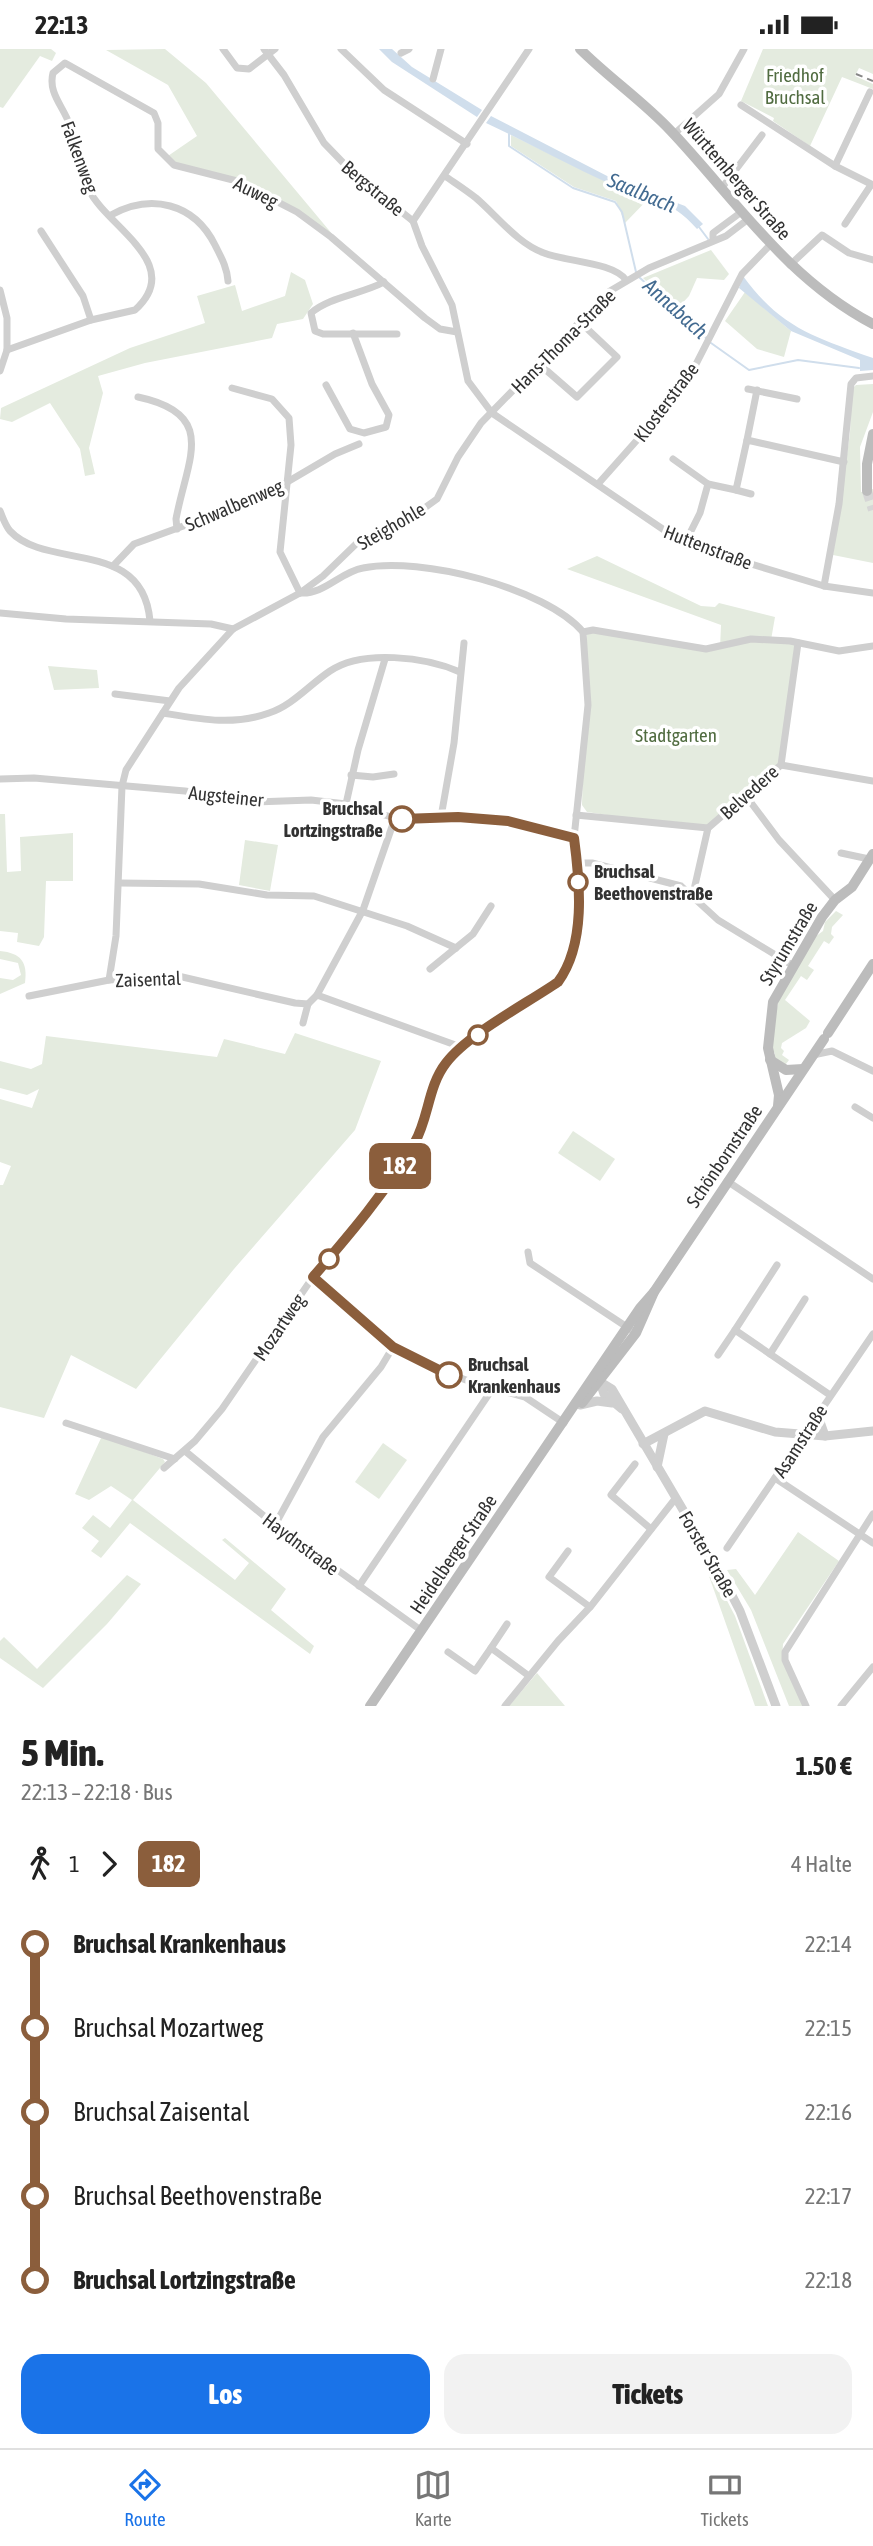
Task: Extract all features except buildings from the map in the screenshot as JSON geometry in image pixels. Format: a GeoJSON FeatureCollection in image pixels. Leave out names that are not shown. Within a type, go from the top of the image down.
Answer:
{"type":"FeatureCollection","features":[{"type":"Feature","properties":{"kind":"main road","name":"Württemberger Straße"},"geometry":{"type":"LineString","coordinates":[[580,49],[674,134],[790,265],[829,297],[873,324]]}},
{"type":"Feature","properties":{"kind":"main road"},"geometry":{"type":"LineString","coordinates":[[867,491],[867,464],[873,434]]}},
{"type":"Feature","properties":{"kind":"main road","name":"Styrumstraße"},"geometry":{"type":"LineString","coordinates":[[778,1107],[779,1095],[769,1060],[773,1002],[792,965],[835,900],[852,887],[871,857]]}},
{"type":"Feature","properties":{"kind":"main road","name":"Schönbornstraße"},"geometry":{"type":"LineString","coordinates":[[596,1380],[873,964]]}},
{"type":"Feature","properties":{"kind":"main road"},"geometry":{"type":"LineString","coordinates":[[769,1060],[786,1070],[803,1069]]}},
{"type":"Feature","properties":{"kind":"main road"},"geometry":{"type":"LineString","coordinates":[[571,1413],[580,1405],[596,1380]]}},
{"type":"Feature","properties":{"kind":"main road"},"geometry":{"type":"LineString","coordinates":[[571,1413],[596,1380]]}},
{"type":"Feature","properties":{"kind":"main road","name":"Heidelberger Straße"},"geometry":{"type":"LineString","coordinates":[[370,1706],[571,1413]]}},
{"type":"Feature","properties":{"kind":"street"},"geometry":{"type":"LineString","coordinates":[[223,49],[237,68],[249,69],[269,51]]}},
{"type":"Feature","properties":{"kind":"street"},"geometry":{"type":"LineString","coordinates":[[341,49],[384,90],[467,144]]}},
{"type":"Feature","properties":{"kind":"street"},"geometry":{"type":"LineString","coordinates":[[401,53],[409,49]]}},
{"type":"Feature","properties":{"kind":"street"},"geometry":{"type":"LineString","coordinates":[[433,79],[441,49]]}},
{"type":"Feature","properties":{"kind":"street"},"geometry":{"type":"LineString","coordinates":[[413,221],[529,49]]}},
{"type":"Feature","properties":{"kind":"street"},"geometry":{"type":"LineString","coordinates":[[674,134],[719,94],[744,49]]}},
{"type":"Feature","properties":{"kind":"street","name":"Bergstraße"},"geometry":{"type":"LineString","coordinates":[[269,51],[324,143],[355,175],[413,221],[422,246],[452,305],[468,381],[492,413]]}},
{"type":"Feature","properties":{"kind":"street","name":"Falkenweg"},"geometry":{"type":"LineString","coordinates":[[7,350],[91,320],[135,310],[150,290],[152,278],[142,253],[90,191],[68,120],[52,91],[53,73],[65,63]]}},
{"type":"Feature","properties":{"kind":"street","name":"Auweg"},"geometry":{"type":"LineString","coordinates":[[65,63],[153,113],[158,123],[158,149],[174,165],[203,170],[259,190],[331,237],[440,329],[457,332]]}},
{"type":"Feature","properties":{"kind":"street"},"geometry":{"type":"LineString","coordinates":[[835,166],[870,92]]}},
{"type":"Feature","properties":{"kind":"street"},"geometry":{"type":"LineString","coordinates":[[741,105],[835,166],[872,185],[845,224]]}},
{"type":"Feature","properties":{"kind":"street"},"geometry":{"type":"LineString","coordinates":[[721,190],[762,135]]}},
{"type":"Feature","properties":{"kind":"street"},"geometry":{"type":"LineString","coordinates":[[444,176],[473,196],[536,250],[591,266],[610,268],[620,272],[626,280]]}},
{"type":"Feature","properties":{"kind":"street"},"geometry":{"type":"LineString","coordinates":[[111,215],[127,206],[149,202],[172,204],[193,216],[209,234],[227,269],[228,281]]}},
{"type":"Feature","properties":{"kind":"street","name":"Hans-Thoma-Straße"},"geometry":{"type":"LineString","coordinates":[[492,413],[579,321],[626,280],[713,239],[726,236],[744,216]]}},
{"type":"Feature","properties":{"kind":"street"},"geometry":{"type":"LineString","coordinates":[[41,231],[77,286],[91,320]]}},
{"type":"Feature","properties":{"kind":"street"},"geometry":{"type":"LineString","coordinates":[[790,265],[822,235],[861,257],[873,260]]}},
{"type":"Feature","properties":{"kind":"street","name":"Klosterstraße"},"geometry":{"type":"LineString","coordinates":[[598,484],[670,403],[708,342],[742,274],[770,245]]}},
{"type":"Feature","properties":{"kind":"street"},"geometry":{"type":"LineString","coordinates":[[384,282],[368,292],[318,307],[311,313],[311,321],[318,333],[397,334]]}},
{"type":"Feature","properties":{"kind":"street"},"geometry":{"type":"LineString","coordinates":[[0,290],[7,350],[0,371]]}},
{"type":"Feature","properties":{"kind":"street"},"geometry":{"type":"LineString","coordinates":[[538,363],[577,397],[617,357],[579,321]]}},
{"type":"Feature","properties":{"kind":"street"},"geometry":{"type":"LineString","coordinates":[[326,385],[350,429],[369,433],[386,427],[388,415],[372,384],[353,333]]}},
{"type":"Feature","properties":{"kind":"street"},"geometry":{"type":"LineString","coordinates":[[824,586],[844,462],[851,384],[856,378],[873,377]]}},
{"type":"Feature","properties":{"kind":"street"},"geometry":{"type":"LineString","coordinates":[[232,388],[272,399],[289,418],[291,445],[280,552],[300,593]]}},
{"type":"Feature","properties":{"kind":"street"},"geometry":{"type":"LineString","coordinates":[[736,490],[747,440],[753,390],[797,399]]}},
{"type":"Feature","properties":{"kind":"street"},"geometry":{"type":"LineString","coordinates":[[138,397],[164,402],[179,411],[189,426],[192,442],[178,506],[177,529]]}},
{"type":"Feature","properties":{"kind":"street","name":"Huttenstraße"},"geometry":{"type":"LineString","coordinates":[[492,413],[654,525],[686,541],[721,555],[824,586],[873,593]]}},
{"type":"Feature","properties":{"kind":"street","name":"Steighohle"},"geometry":{"type":"LineString","coordinates":[[300,593],[323,576],[357,543],[416,514],[437,499],[471,437],[492,413]]}},
{"type":"Feature","properties":{"kind":"street"},"geometry":{"type":"LineString","coordinates":[[747,440],[844,462]]}},
{"type":"Feature","properties":{"kind":"street","name":"Schwalbenweg"},"geometry":{"type":"LineString","coordinates":[[113,566],[134,544],[233,509],[286,485],[335,454],[359,445]]}},
{"type":"Feature","properties":{"kind":"street"},"geometry":{"type":"LineString","coordinates":[[673,459],[708,484],[751,494]]}},
{"type":"Feature","properties":{"kind":"street"},"geometry":{"type":"LineString","coordinates":[[686,541],[700,513],[708,484]]}},
{"type":"Feature","properties":{"kind":"street"},"geometry":{"type":"LineString","coordinates":[[0,511],[3,526],[22,540],[113,566],[140,590],[149,610],[150,621]]}},
{"type":"Feature","properties":{"kind":"street"},"geometry":{"type":"LineString","coordinates":[[109,980],[119,883],[122,786],[129,764],[190,674],[233,629],[300,593],[311,594],[361,568],[428,568],[482,580],[553,606],[570,617],[583,632],[593,630],[706,649],[751,639],[846,651],[873,646]]}},
{"type":"Feature","properties":{"kind":"street"},"geometry":{"type":"LineString","coordinates":[[0,613],[54,619],[211,624],[233,629]]}},
{"type":"Feature","properties":{"kind":"street","name":"Mozartweg"},"geometry":{"type":"LineString","coordinates":[[164,1468],[186,1451],[222,1409],[313,1277],[366,1215],[417,1139],[436,1079],[461,1047],[558,982],[569,967],[576,925],[577,863],[574,838],[589,705],[583,632]]}},
{"type":"Feature","properties":{"kind":"street"},"geometry":{"type":"LineString","coordinates":[[441,817],[454,743],[464,643]]}},
{"type":"Feature","properties":{"kind":"street","name":"Belvedere"},"geometry":{"type":"LineString","coordinates":[[694,894],[708,828],[782,765],[798,643]]}},
{"type":"Feature","properties":{"kind":"street"},"geometry":{"type":"LineString","coordinates":[[163,713],[213,721],[248,719],[280,709],[337,666],[385,659],[426,661],[460,672]]}},
{"type":"Feature","properties":{"kind":"street"},"geometry":{"type":"LineString","coordinates":[[346,804],[351,775],[385,659]]}},
{"type":"Feature","properties":{"kind":"street"},"geometry":{"type":"LineString","coordinates":[[115,694],[170,701]]}},
{"type":"Feature","properties":{"kind":"street"},"geometry":{"type":"LineString","coordinates":[[782,765],[873,781]]}},
{"type":"Feature","properties":{"kind":"street"},"geometry":{"type":"LineString","coordinates":[[351,775],[373,777],[394,774]]}},
{"type":"Feature","properties":{"kind":"street","name":"Augsteiner"},"geometry":{"type":"LineString","coordinates":[[0,779],[34,778],[255,802],[310,800],[346,804],[395,818],[441,817],[508,821],[574,838]]}},
{"type":"Feature","properties":{"kind":"street"},"geometry":{"type":"LineString","coordinates":[[746,796],[779,840],[835,900]]}},
{"type":"Feature","properties":{"kind":"street"},"geometry":{"type":"LineString","coordinates":[[576,815],[708,828]]}},
{"type":"Feature","properties":{"kind":"street"},"geometry":{"type":"LineString","coordinates":[[303,1023],[308,1004],[317,995],[363,910],[395,818]]}},
{"type":"Feature","properties":{"kind":"street"},"geometry":{"type":"LineString","coordinates":[[841,853],[871,857]]}},
{"type":"Feature","properties":{"kind":"street"},"geometry":{"type":"LineString","coordinates":[[577,863],[665,881],[694,894],[718,920],[792,965]]}},
{"type":"Feature","properties":{"kind":"street"},"geometry":{"type":"LineString","coordinates":[[119,883],[199,884],[267,895],[290,893],[314,896],[363,910],[449,942],[456,948]]}},
{"type":"Feature","properties":{"kind":"street"},"geometry":{"type":"LineString","coordinates":[[430,969],[472,934],[491,906]]}},
{"type":"Feature","properties":{"kind":"street","name":"Zaisental"},"geometry":{"type":"LineString","coordinates":[[29,996],[109,980],[178,976],[308,1004]]}},
{"type":"Feature","properties":{"kind":"street"},"geometry":{"type":"LineString","coordinates":[[317,995],[461,1047]]}},
{"type":"Feature","properties":{"kind":"street"},"geometry":{"type":"LineString","coordinates":[[812,1056],[828,1051],[836,1052],[873,1071]]}},
{"type":"Feature","properties":{"kind":"street"},"geometry":{"type":"LineString","coordinates":[[855,1107],[873,1118]]}},
{"type":"Feature","properties":{"kind":"street"},"geometry":{"type":"LineString","coordinates":[[727,1181],[873,1279]]}},
{"type":"Feature","properties":{"kind":"street"},"geometry":{"type":"LineString","coordinates":[[528,1252],[530,1263],[631,1331]]}},
{"type":"Feature","properties":{"kind":"street"},"geometry":{"type":"LineString","coordinates":[[718,1355],[777,1265]]}},
{"type":"Feature","properties":{"kind":"street"},"geometry":{"type":"LineString","coordinates":[[313,1277],[393,1347],[431,1367],[524,1397],[564,1423]]}},
{"type":"Feature","properties":{"kind":"street"},"geometry":{"type":"LineString","coordinates":[[770,1354],[805,1299]]}},
{"type":"Feature","properties":{"kind":"street"},"geometry":{"type":"LineString","coordinates":[[734,1330],[830,1395]]}},
{"type":"Feature","properties":{"kind":"street","name":"Asamstraße"},"geometry":{"type":"LineString","coordinates":[[727,1548],[873,1334]]}},
{"type":"Feature","properties":{"kind":"street"},"geometry":{"type":"LineString","coordinates":[[275,1525],[323,1437],[375,1374],[393,1347]]}},
{"type":"Feature","properties":{"kind":"street","name":"Forster Straße"},"geometry":{"type":"LineString","coordinates":[[596,1380],[604,1394],[624,1410]]}},
{"type":"Feature","properties":{"kind":"street","name":"Forster Straße"},"geometry":{"type":"LineString","coordinates":[[596,1380],[612,1389],[717,1567],[745,1621],[776,1706]]}},
{"type":"Feature","properties":{"kind":"street"},"geometry":{"type":"LineString","coordinates":[[359,1586],[493,1388]]}},
{"type":"Feature","properties":{"kind":"street"},"geometry":{"type":"LineString","coordinates":[[580,1405],[597,1401],[613,1403]]}},
{"type":"Feature","properties":{"kind":"street"},"geometry":{"type":"LineString","coordinates":[[643,1444],[705,1411],[760,1430],[825,1436],[873,1431]]}},
{"type":"Feature","properties":{"kind":"street"},"geometry":{"type":"LineString","coordinates":[[817,1413],[825,1436]]}},
{"type":"Feature","properties":{"kind":"street"},"geometry":{"type":"LineString","coordinates":[[66,1423],[175,1459]]}},
{"type":"Feature","properties":{"kind":"street"},"geometry":{"type":"LineString","coordinates":[[657,1467],[659,1447],[665,1432]]}},
{"type":"Feature","properties":{"kind":"street","name":"Haydnstraße"},"geometry":{"type":"LineString","coordinates":[[186,1451],[275,1525],[422,1631]]}},
{"type":"Feature","properties":{"kind":"street"},"geometry":{"type":"LineString","coordinates":[[635,1464],[611,1495],[650,1529]]}},
{"type":"Feature","properties":{"kind":"street"},"geometry":{"type":"LineString","coordinates":[[775,1478],[873,1543]]}},
{"type":"Feature","properties":{"kind":"street"},"geometry":{"type":"LineString","coordinates":[[505,1706],[590,1607],[675,1499]]}},
{"type":"Feature","properties":{"kind":"street"},"geometry":{"type":"LineString","coordinates":[[806,1706],[785,1660],[788,1646],[873,1514]]}},
{"type":"Feature","properties":{"kind":"street"},"geometry":{"type":"LineString","coordinates":[[568,1551],[549,1577],[590,1607]]}},
{"type":"Feature","properties":{"kind":"street"},"geometry":{"type":"LineString","coordinates":[[448,1652],[475,1671],[507,1624]]}},
{"type":"Feature","properties":{"kind":"street"},"geometry":{"type":"LineString","coordinates":[[491,1648],[529,1676]]}},
{"type":"Feature","properties":{"kind":"street"},"geometry":{"type":"LineString","coordinates":[[841,1706],[873,1667]]}},
{"type":"Feature","properties":{"kind":"green space"},"geometry":{"type":"Polygon","coordinates":[[[0,49],[51,49],[56,53],[52,61],[40,56],[3,108],[0,107],[0,49]]]}},
{"type":"Feature","properties":{"kind":"green space"},"geometry":{"type":"Polygon","coordinates":[[[165,49],[206,83],[333,235],[259,190],[174,165],[165,158],[197,136],[168,85],[106,50],[165,49]]]}},
{"type":"Feature","properties":{"kind":"green space","name":"Friedhof Bruchsal"},"geometry":{"type":"Polygon","coordinates":[[[763,49],[873,49],[873,74],[859,68],[855,76],[873,84],[873,89],[842,77],[810,146],[773,121],[774,118],[741,101],[763,49]]]}},
{"type":"Feature","properties":{"kind":"green space"},"geometry":{"type":"Polygon","coordinates":[[[511,135],[611,184],[651,196],[625,223],[616,201],[574,187],[511,146],[511,135]]]}},
{"type":"Feature","properties":{"kind":"green space"},"geometry":{"type":"Polygon","coordinates":[[[711,250],[729,274],[724,280],[697,278],[689,296],[676,310],[643,278],[711,250]]]}},
{"type":"Feature","properties":{"kind":"green space"},"geometry":{"type":"Polygon","coordinates":[[[291,272],[305,280],[313,304],[303,319],[277,324],[272,338],[145,363],[98,376],[103,393],[89,448],[95,474],[85,476],[80,449],[50,403],[12,422],[0,419],[1,408],[130,348],[205,323],[197,296],[235,285],[242,311],[285,296],[291,272]]]}},
{"type":"Feature","properties":{"kind":"green space"},"geometry":{"type":"Polygon","coordinates":[[[745,292],[791,331],[784,357],[757,349],[725,321],[745,292]]]}},
{"type":"Feature","properties":{"kind":"green space"},"geometry":{"type":"Polygon","coordinates":[[[873,384],[873,412],[860,447],[861,492],[873,489],[873,563],[833,555],[850,433],[852,389],[856,385],[873,384]]]}},
{"type":"Feature","properties":{"kind":"green space","name":"Stadtgarten"},"geometry":{"type":"Polygon","coordinates":[[[597,556],[701,606],[715,607],[719,603],[775,617],[771,640],[795,644],[780,763],[709,830],[587,812],[582,805],[587,634],[594,632],[720,648],[721,625],[567,569],[597,556]]]}},
{"type":"Feature","properties":{"kind":"green space"},"geometry":{"type":"Polygon","coordinates":[[[48,666],[97,670],[99,688],[54,690],[48,666]]]}},
{"type":"Feature","properties":{"kind":"green space"},"geometry":{"type":"Polygon","coordinates":[[[0,814],[5,814],[7,872],[21,871],[20,837],[73,833],[73,881],[46,881],[44,937],[39,946],[17,942],[18,933],[0,931],[0,814]]]}},
{"type":"Feature","properties":{"kind":"green space"},"geometry":{"type":"Polygon","coordinates":[[[245,840],[278,845],[270,891],[239,885],[245,840]]]}},
{"type":"Feature","properties":{"kind":"green space"},"geometry":{"type":"Polygon","coordinates":[[[836,911],[843,915],[832,927],[831,934],[834,937],[829,944],[824,941],[808,966],[814,970],[807,980],[801,976],[785,1000],[810,1021],[806,1028],[782,1043],[782,1055],[789,1060],[782,1069],[773,1058],[775,1053],[768,1048],[779,999],[815,937],[823,931],[825,922],[836,911]]]}},
{"type":"Feature","properties":{"kind":"green space"},"geometry":{"type":"Polygon","coordinates":[[[0,951],[18,956],[24,964],[26,976],[25,983],[0,994],[0,978],[13,980],[21,975],[18,963],[0,959],[0,951]]]}},
{"type":"Feature","properties":{"kind":"green space"},"geometry":{"type":"Polygon","coordinates":[[[295,1033],[381,1061],[355,1130],[234,1269],[136,1389],[71,1355],[44,1418],[0,1407],[0,1185],[3,1185],[11,1166],[0,1162],[0,1099],[32,1108],[39,1089],[27,1095],[0,1088],[0,1061],[31,1069],[42,1064],[46,1036],[217,1057],[224,1039],[285,1054],[295,1033]]]}},
{"type":"Feature","properties":{"kind":"green space"},"geometry":{"type":"Polygon","coordinates":[[[573,1131],[615,1159],[600,1181],[558,1153],[573,1131]]]}},
{"type":"Feature","properties":{"kind":"green space"},"geometry":{"type":"Polygon","coordinates":[[[102,1436],[163,1459],[165,1462],[133,1500],[235,1580],[249,1563],[222,1540],[225,1538],[286,1589],[271,1610],[314,1646],[310,1654],[130,1523],[101,1558],[91,1551],[99,1541],[82,1528],[93,1515],[110,1528],[132,1500],[111,1486],[89,1500],[75,1494],[102,1436]]]}},
{"type":"Feature","properties":{"kind":"green space"},"geometry":{"type":"Polygon","coordinates":[[[383,1443],[407,1460],[379,1499],[355,1482],[383,1443]]]}},
{"type":"Feature","properties":{"kind":"green space"},"geometry":{"type":"Polygon","coordinates":[[[798,1532],[839,1561],[783,1644],[782,1660],[803,1706],[789,1706],[751,1610],[727,1570],[736,1569],[755,1595],[798,1532]]]}},
{"type":"Feature","properties":{"kind":"green space"},"geometry":{"type":"Polygon","coordinates":[[[698,1545],[735,1616],[768,1706],[755,1706],[698,1545]]]}},
{"type":"Feature","properties":{"kind":"green space"},"geometry":{"type":"Polygon","coordinates":[[[127,1575],[141,1584],[107,1624],[43,1688],[0,1658],[0,1641],[4,1637],[37,1669],[127,1575]]]}},
{"type":"Feature","properties":{"kind":"green space"},"geometry":{"type":"Polygon","coordinates":[[[537,1673],[565,1706],[509,1706],[537,1673]]]}},
{"type":"Feature","properties":{"kind":"water"},"geometry":{"type":"Polygon","coordinates":[[[379,49],[392,49],[412,67],[482,110],[477,117],[392,62],[379,49]]]}},
{"type":"Feature","properties":{"kind":"water"},"geometry":{"type":"Polygon","coordinates":[[[491,116],[611,178],[685,206],[703,224],[697,229],[687,218],[666,205],[608,183],[486,123],[491,116]]]}},
{"type":"Feature","properties":{"kind":"water"},"geometry":{"type":"Polygon","coordinates":[[[743,276],[771,308],[800,329],[873,358],[873,370],[860,371],[860,360],[791,331],[739,288],[743,276]]]}},
{"type":"Feature","properties":{"kind":"waterway","name":"Annabach"},"geometry":{"type":"LineString","coordinates":[[509,134],[509,146],[573,188],[615,202],[622,212],[636,272]]}},
{"type":"Feature","properties":{"kind":"waterway","name":"Saalbach"},"geometry":{"type":"LineString","coordinates":[[699,227],[708,239]]}},
{"type":"Feature","properties":{"kind":"waterway","name":"Annabach"},"geometry":{"type":"LineString","coordinates":[[639,277],[707,339]]}},
{"type":"Feature","properties":{"kind":"waterway","name":"Annabach"},"geometry":{"type":"LineString","coordinates":[[711,343],[749,370],[798,360],[859,368]]}},
{"type":"Feature","properties":{"kind":"tunnel"},"geometry":{"type":"LineString","coordinates":[[867,491],[873,510]]}},
{"type":"Feature","properties":{"kind":"railway"},"geometry":{"type":"LineString","coordinates":[[856,74],[873,81]]}},
{"type":"Feature","properties":{"kind":"bus line","name":"182"},"geometry":{"type":"LineString","coordinates":[[402,819],[471,817],[535,826],[574,838],[577,863],[576,925],[569,967],[558,982],[461,1047],[446,1063],[436,1079],[417,1139],[366,1215],[313,1277],[364,1325],[393,1347],[449,1375]]}},
{"type":"Feature","properties":{"kind":"place","name":"Bruchsal Lortzingstraße"},"geometry":{"type":"Point","coordinates":[402,819]}},
{"type":"Feature","properties":{"kind":"place","name":"Bruchsal Beethovenstraße"},"geometry":{"type":"Point","coordinates":[578,882]}},
{"type":"Feature","properties":{"kind":"place","name":"Bruchsal Krankenhaus"},"geometry":{"type":"Point","coordinates":[449,1375]}}]}
